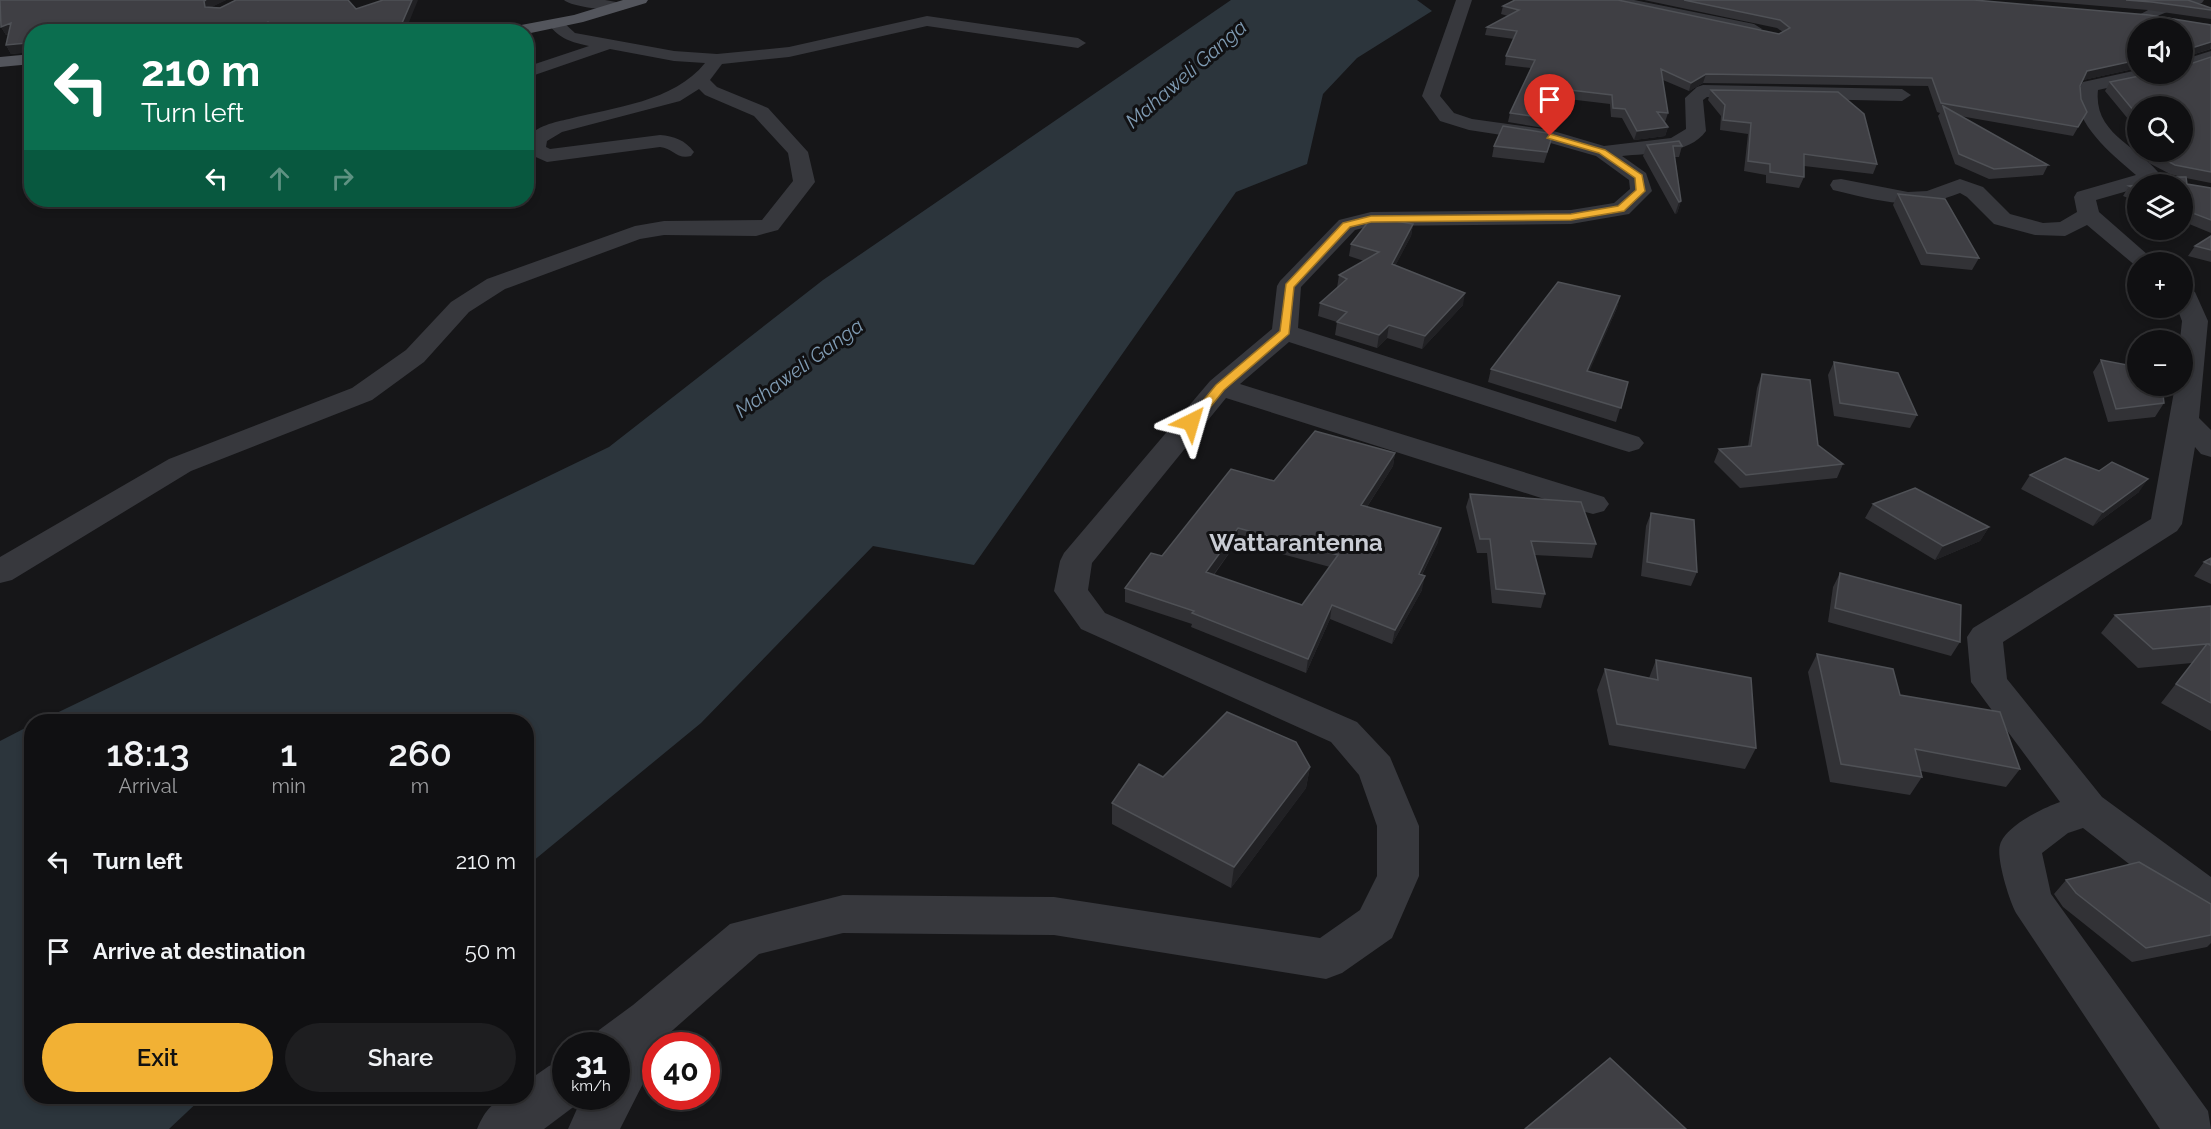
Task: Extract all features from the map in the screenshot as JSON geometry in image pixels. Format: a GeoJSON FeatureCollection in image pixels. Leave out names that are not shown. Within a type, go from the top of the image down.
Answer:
{"type":"FeatureCollection","features":[{"type":"Feature","properties":{"kind":"main road"},"geometry":{"type":"LineString","coordinates":[[534,28],[621,7],[640,0]]}},
{"type":"Feature","properties":{"kind":"main road"},"geometry":{"type":"LineString","coordinates":[[0,62],[24,60]]}},
{"type":"Feature","properties":{"kind":"street"},"geometry":{"type":"LineString","coordinates":[[572,0],[621,7]]}},
{"type":"Feature","properties":{"kind":"street"},"geometry":{"type":"LineString","coordinates":[[633,1034],[746,938],[843,914],[1054,916],[1326,959],[1376,924],[1398,876],[1398,826],[1376,768],[1344,732],[1093,621],[1071,591],[1076,561],[1220,387],[1285,332],[1289,286],[1347,225],[1371,219],[1571,217],[1621,209],[1641,191],[1639,177],[1602,152],[1550,136],[1469,124],[1447,117],[1431,96],[1464,0]]}},
{"type":"Feature","properties":{"kind":"street"},"geometry":{"type":"LineString","coordinates":[[1611,0],[1767,32]]}},
{"type":"Feature","properties":{"kind":"street"},"geometry":{"type":"LineString","coordinates":[[2159,18],[2140,15],[2196,0]]}},
{"type":"Feature","properties":{"kind":"street"},"geometry":{"type":"LineString","coordinates":[[556,24],[570,37],[674,56],[717,59],[789,52],[927,21],[1078,43]]}},
{"type":"Feature","properties":{"kind":"street"},"geometry":{"type":"LineString","coordinates":[[534,70],[608,44]]}},
{"type":"Feature","properties":{"kind":"street"},"geometry":{"type":"LineString","coordinates":[[2193,62],[2211,56]]}},
{"type":"Feature","properties":{"kind":"street"},"geometry":{"type":"LineString","coordinates":[[684,152],[671,142],[660,141],[547,156],[536,150],[537,138],[555,128],[673,97],[700,81],[717,59]]}},
{"type":"Feature","properties":{"kind":"street"},"geometry":{"type":"LineString","coordinates":[[2127,78],[2089,86],[2086,97],[2096,127],[2161,179],[2085,197],[2088,214],[2133,252]]}},
{"type":"Feature","properties":{"kind":"street"},"geometry":{"type":"LineString","coordinates":[[0,572],[180,465],[362,394],[415,356],[460,307],[496,284],[635,233],[664,228],[756,229],[770,225],[804,182],[798,152],[762,112],[711,91],[700,81]]}},
{"type":"Feature","properties":{"kind":"street"},"geometry":{"type":"LineString","coordinates":[[1602,152],[1676,143],[1696,131],[1694,98],[1703,91],[1902,95]]}},
{"type":"Feature","properties":{"kind":"street"},"geometry":{"type":"LineString","coordinates":[[1841,185],[1908,199],[1931,197],[1960,186],[1975,192],[2002,219],[2043,230],[2065,229],[2088,214]]}},
{"type":"Feature","properties":{"kind":"street"},"geometry":{"type":"LineString","coordinates":[[2193,299],[2195,321],[2185,418],[2166,524],[1985,637],[1989,682],[2088,808],[2189,886],[2211,899]]}},
{"type":"Feature","properties":{"kind":"street"},"geometry":{"type":"LineString","coordinates":[[1285,332],[1629,443]]}},
{"type":"Feature","properties":{"kind":"street"},"geometry":{"type":"LineString","coordinates":[[1220,387],[1593,504]]}},
{"type":"Feature","properties":{"kind":"street"},"geometry":{"type":"LineString","coordinates":[[2185,418],[2211,448]]}},
{"type":"Feature","properties":{"kind":"street"},"geometry":{"type":"LineString","coordinates":[[2088,808],[2054,821],[2019,846],[2031,900],[2190,1129]]}},
{"type":"Feature","properties":{"kind":"street"},"geometry":{"type":"LineString","coordinates":[[502,1129],[552,1093]]}},
{"type":"Feature","properties":{"kind":"street"},"geometry":{"type":"LineString","coordinates":[[593,1129],[603,1110]]}},
{"type":"Feature","properties":{"kind":"water","name":"Mahaweli Ganga"},"geometry":{"type":"Polygon","coordinates":[[[1231,0],[1417,0],[1432,11],[1357,58],[1323,94],[1307,164],[1236,192],[974,565],[873,546],[701,723],[534,860],[534,714],[55,714],[609,447],[823,280],[1231,0]]]}},
{"type":"Feature","properties":{"kind":"water"},"geometry":{"type":"Polygon","coordinates":[[[24,729],[24,1104],[196,1104],[169,1129],[0,1129],[0,741],[24,729]]]}},
{"type":"Feature","properties":{"kind":"building"},"geometry":{"type":"Polygon","coordinates":[[[0,0],[206,0],[204,1],[205,7],[220,8],[236,0],[348,0],[356,9],[383,0],[412,0],[402,23],[391,24],[272,24],[268,22],[264,24],[24,24],[24,43],[6,45],[11,23],[1,27],[0,0]]]}},
{"type":"Feature","properties":{"kind":"building"},"geometry":{"type":"Polygon","coordinates":[[[1515,0],[1618,0],[1779,34],[1790,28],[1780,20],[1684,0],[1974,0],[2168,18],[2127,18],[2127,62],[2087,71],[2080,86],[2081,99],[2087,112],[2078,127],[1941,103],[1932,78],[1706,74],[1691,83],[1661,69],[1668,113],[1657,112],[1668,127],[1637,131],[1625,109],[1613,108],[1612,95],[1570,90],[1559,120],[1510,113],[1535,60],[1506,56],[1517,31],[1487,27],[1519,10],[1503,6],[1515,0]]]}},
{"type":"Feature","properties":{"kind":"building"},"geometry":{"type":"Polygon","coordinates":[[[2126,0],[2188,0],[2211,8],[2211,10],[2152,2],[2126,0]]]}},
{"type":"Feature","properties":{"kind":"building"},"geometry":{"type":"Polygon","coordinates":[[[2193,22],[2211,25],[2211,42],[2193,48],[2193,22]]]}},
{"type":"Feature","properties":{"kind":"building"},"geometry":{"type":"Polygon","coordinates":[[[2211,57],[2211,172],[2169,162],[2193,162],[2193,96],[2127,96],[2127,103],[2110,82],[2127,79],[2127,84],[2193,84],[2193,63],[2211,57]]]}},
{"type":"Feature","properties":{"kind":"building"},"geometry":{"type":"Polygon","coordinates":[[[1711,90],[1838,92],[1864,114],[1877,164],[1804,154],[1804,177],[1770,172],[1770,164],[1748,161],[1751,123],[1723,120],[1725,105],[1711,90]]]}},
{"type":"Feature","properties":{"kind":"building"},"geometry":{"type":"Polygon","coordinates":[[[1943,106],[2048,165],[1994,169],[1959,154],[1943,106]]]}},
{"type":"Feature","properties":{"kind":"building"},"geometry":{"type":"Polygon","coordinates":[[[1503,126],[1553,134],[1547,152],[1494,146],[1503,126]]]}},
{"type":"Feature","properties":{"kind":"building"},"geometry":{"type":"Polygon","coordinates":[[[1679,141],[1682,146],[1673,146],[1681,201],[1679,202],[1647,145],[1679,141]]]}},
{"type":"Feature","properties":{"kind":"building"},"geometry":{"type":"Polygon","coordinates":[[[2193,185],[2211,188],[2211,220],[2193,213],[2193,185]]]}},
{"type":"Feature","properties":{"kind":"building"},"geometry":{"type":"Polygon","coordinates":[[[1898,194],[1945,199],[1979,258],[1927,253],[1898,194]]]}},
{"type":"Feature","properties":{"kind":"building"},"geometry":{"type":"Polygon","coordinates":[[[1372,217],[1413,224],[1392,264],[1465,293],[1425,336],[1389,325],[1379,335],[1337,322],[1347,312],[1320,303],[1347,279],[1339,275],[1379,252],[1351,244],[1372,217]]]}},
{"type":"Feature","properties":{"kind":"building"},"geometry":{"type":"Polygon","coordinates":[[[2211,236],[2211,250],[2195,246],[2211,236]]]}},
{"type":"Feature","properties":{"kind":"building"},"geometry":{"type":"Polygon","coordinates":[[[1558,282],[1620,296],[1587,371],[1628,382],[1621,408],[1491,369],[1558,282]]]}},
{"type":"Feature","properties":{"kind":"building"},"geometry":{"type":"Polygon","coordinates":[[[2101,360],[2127,365],[2127,396],[2163,396],[2164,403],[2116,409],[2101,360]]]}},
{"type":"Feature","properties":{"kind":"building"},"geometry":{"type":"Polygon","coordinates":[[[1834,362],[1898,373],[1917,415],[1840,403],[1834,362]]]}},
{"type":"Feature","properties":{"kind":"building"},"geometry":{"type":"Polygon","coordinates":[[[1762,374],[1810,380],[1818,445],[1843,464],[1746,475],[1719,449],[1751,446],[1762,374]]]}},
{"type":"Feature","properties":{"kind":"building"},"geometry":{"type":"Polygon","coordinates":[[[1315,431],[1395,453],[1361,505],[1441,528],[1419,574],[1425,576],[1395,630],[1332,605],[1308,659],[1192,613],[1194,611],[1125,588],[1151,553],[1162,556],[1231,469],[1274,481],[1315,431]],[[1238,528],[1206,572],[1302,605],[1338,555],[1238,528]]]}},
{"type":"Feature","properties":{"kind":"building"},"geometry":{"type":"Polygon","coordinates":[[[2065,458],[2099,471],[2112,462],[2148,479],[2103,512],[2030,475],[2065,458]]]}},
{"type":"Feature","properties":{"kind":"building"},"geometry":{"type":"Polygon","coordinates":[[[1915,488],[1989,527],[1943,546],[1873,504],[1915,488]]]}},
{"type":"Feature","properties":{"kind":"building"},"geometry":{"type":"Polygon","coordinates":[[[1470,494],[1581,502],[1596,544],[1531,541],[1545,594],[1496,589],[1490,539],[1480,539],[1470,494]]]}},
{"type":"Feature","properties":{"kind":"building"},"geometry":{"type":"Polygon","coordinates":[[[1651,513],[1694,520],[1697,572],[1647,562],[1651,513]]]}},
{"type":"Feature","properties":{"kind":"building"},"geometry":{"type":"Polygon","coordinates":[[[2211,558],[2211,565],[2204,562],[2211,558]]]}},
{"type":"Feature","properties":{"kind":"building"},"geometry":{"type":"Polygon","coordinates":[[[1840,573],[1961,605],[1960,642],[1835,608],[1840,573]]]}},
{"type":"Feature","properties":{"kind":"building"},"geometry":{"type":"Polygon","coordinates":[[[2211,606],[2211,644],[2208,644],[2211,646],[2211,703],[2176,684],[2207,644],[2153,649],[2115,615],[2211,606]]]}},
{"type":"Feature","properties":{"kind":"building"},"geometry":{"type":"Polygon","coordinates":[[[1817,654],[1893,669],[1900,695],[2000,712],[2020,769],[1915,749],[1922,777],[1841,764],[1817,654]]]}},
{"type":"Feature","properties":{"kind":"building"},"geometry":{"type":"Polygon","coordinates":[[[1656,660],[1751,678],[1756,748],[1617,724],[1605,669],[1658,680],[1656,660]]]}},
{"type":"Feature","properties":{"kind":"building"},"geometry":{"type":"Polygon","coordinates":[[[1227,712],[1296,742],[1310,767],[1234,867],[1112,803],[1139,764],[1163,777],[1227,712]]]}},
{"type":"Feature","properties":{"kind":"building"},"geometry":{"type":"Polygon","coordinates":[[[2139,862],[2211,904],[2211,935],[2146,948],[2076,893],[2066,880],[2139,862]]]}},
{"type":"Feature","properties":{"kind":"building"},"geometry":{"type":"Polygon","coordinates":[[[1610,1058],[1686,1129],[1525,1129],[1610,1058]]]}},
{"type":"Feature","properties":{"kind":"district","name":"Wattarantenna"},"geometry":{"type":"Point","coordinates":[1296,543]}},
{"type":"Feature","properties":{"kind":"route"},"geometry":{"type":"LineString","coordinates":[[1191,422],[1220,387],[1285,332],[1289,286],[1347,225],[1371,219],[1571,217],[1621,209],[1641,191],[1639,177],[1602,152],[1550,136]]}}]}
